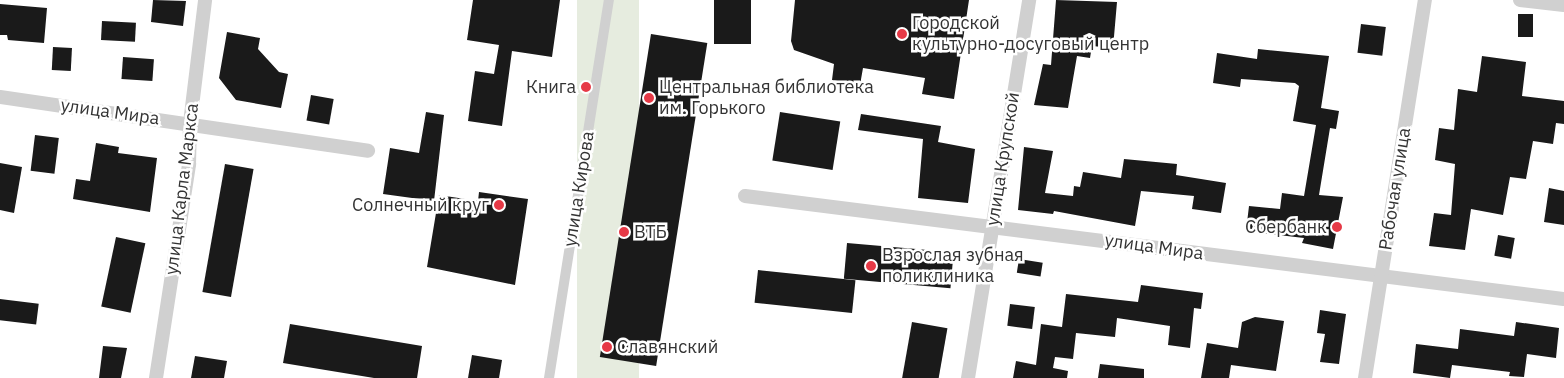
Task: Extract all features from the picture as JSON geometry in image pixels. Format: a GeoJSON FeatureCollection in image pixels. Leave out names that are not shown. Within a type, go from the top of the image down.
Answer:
{"type":"FeatureCollection","features":[{"type":"Feature","properties":{"kind":"street","name":"улица Карла Маркса"},"geometry":{"type":"LineString","coordinates":[[156,378],[189,164],[190,123],[205,0]]}},
{"type":"Feature","properties":{"kind":"street","name":"улица Кирова"},"geometry":{"type":"LineString","coordinates":[[549,378],[609,0]]}},
{"type":"Feature","properties":{"kind":"street","name":"улица Крупской"},"geometry":{"type":"LineString","coordinates":[[968,378],[1029,0]]}},
{"type":"Feature","properties":{"kind":"street","name":"Рабочая улица"},"geometry":{"type":"LineString","coordinates":[[1365,378],[1425,0]]}},
{"type":"Feature","properties":{"kind":"street"},"geometry":{"type":"LineString","coordinates":[[1520,0],[1564,5]]}},
{"type":"Feature","properties":{"kind":"street","name":"улица Мира"},"geometry":{"type":"LineString","coordinates":[[0,97],[190,123],[368,151]]}},
{"type":"Feature","properties":{"kind":"street","name":"улица Мира"},"geometry":{"type":"LineString","coordinates":[[745,196],[992,225],[1381,278],[1564,299]]}},
{"type":"Feature","properties":{"kind":"shaded area"},"geometry":{"type":"Polygon","coordinates":[[[577,0],[639,0],[639,378],[577,378],[577,0]]]}},
{"type":"Feature","properties":{"kind":"building"},"geometry":{"type":"Polygon","coordinates":[[[153,0],[186,1],[183,26],[151,22],[153,0]]]}},
{"type":"Feature","properties":{"kind":"building"},"geometry":{"type":"Polygon","coordinates":[[[473,0],[560,0],[552,57],[512,51],[502,126],[468,121],[475,71],[494,74],[499,45],[467,40],[473,0]]]}},
{"type":"Feature","properties":{"kind":"building"},"geometry":{"type":"Polygon","coordinates":[[[714,0],[751,0],[751,44],[714,44],[714,0]]]}},
{"type":"Feature","properties":{"kind":"building","name":"Городской культурно-досуговый центр"},"geometry":{"type":"Polygon","coordinates":[[[795,0],[969,0],[954,99],[922,94],[925,78],[863,68],[860,85],[832,80],[834,64],[794,50],[791,41],[795,0]]]}},
{"type":"Feature","properties":{"kind":"building"},"geometry":{"type":"Polygon","coordinates":[[[1056,0],[1117,2],[1113,48],[1092,46],[1090,58],[1077,56],[1068,108],[1034,105],[1043,64],[1051,65],[1056,0]]]}},
{"type":"Feature","properties":{"kind":"building"},"geometry":{"type":"Polygon","coordinates":[[[0,4],[47,8],[44,43],[8,40],[7,35],[0,35],[0,4]]]}},
{"type":"Feature","properties":{"kind":"building"},"geometry":{"type":"Polygon","coordinates":[[[1518,14],[1533,14],[1533,37],[1518,37],[1518,14]]]}},
{"type":"Feature","properties":{"kind":"building"},"geometry":{"type":"Polygon","coordinates":[[[102,21],[136,23],[135,42],[101,40],[102,21]]]}},
{"type":"Feature","properties":{"kind":"building"},"geometry":{"type":"Polygon","coordinates":[[[1361,24],[1386,27],[1382,56],[1357,53],[1361,24]]]}},
{"type":"Feature","properties":{"kind":"building"},"geometry":{"type":"Polygon","coordinates":[[[227,32],[260,38],[258,49],[279,72],[288,74],[281,108],[236,100],[219,78],[227,32]]]}},
{"type":"Feature","properties":{"kind":"building"},"geometry":{"type":"Polygon","coordinates":[[[651,34],[707,43],[656,366],[600,357],[651,34]]]}},
{"type":"Feature","properties":{"kind":"building"},"geometry":{"type":"Polygon","coordinates":[[[53,47],[72,48],[71,71],[52,70],[53,47]]]}},
{"type":"Feature","properties":{"kind":"building"},"geometry":{"type":"Polygon","coordinates":[[[1258,49],[1329,56],[1321,108],[1339,111],[1336,129],[1330,128],[1319,195],[1343,197],[1333,249],[1302,243],[1304,238],[1246,231],[1249,206],[1280,209],[1282,193],[1304,196],[1316,125],[1293,121],[1299,86],[1295,83],[1241,79],[1240,87],[1213,83],[1217,53],[1257,59],[1258,49]]]}},
{"type":"Feature","properties":{"kind":"building"},"geometry":{"type":"Polygon","coordinates":[[[1482,56],[1526,62],[1522,96],[1564,101],[1564,124],[1556,123],[1553,144],[1533,141],[1526,179],[1510,177],[1503,215],[1471,209],[1465,250],[1429,246],[1434,213],[1451,215],[1455,164],[1435,160],[1439,128],[1454,130],[1458,89],[1477,92],[1482,56]]]}},
{"type":"Feature","properties":{"kind":"building"},"geometry":{"type":"Polygon","coordinates":[[[123,57],[154,59],[152,81],[121,79],[123,57]]]}},
{"type":"Feature","properties":{"kind":"building"},"geometry":{"type":"Polygon","coordinates":[[[311,95],[334,99],[329,125],[306,121],[311,95]]]}},
{"type":"Feature","properties":{"kind":"building"},"geometry":{"type":"Polygon","coordinates":[[[426,112],[444,115],[434,201],[383,194],[390,148],[419,153],[426,112]]]}},
{"type":"Feature","properties":{"kind":"building"},"geometry":{"type":"Polygon","coordinates":[[[780,112],[840,122],[833,170],[772,160],[780,112]]]}},
{"type":"Feature","properties":{"kind":"building"},"geometry":{"type":"Polygon","coordinates":[[[861,114],[941,126],[938,142],[975,149],[968,203],[918,198],[923,139],[858,130],[861,114]]]}},
{"type":"Feature","properties":{"kind":"building"},"geometry":{"type":"Polygon","coordinates":[[[35,135],[59,138],[54,174],[31,171],[35,135]]]}},
{"type":"Feature","properties":{"kind":"building"},"geometry":{"type":"Polygon","coordinates":[[[96,143],[119,147],[118,153],[157,158],[150,212],[73,199],[76,179],[90,181],[96,143]]]}},
{"type":"Feature","properties":{"kind":"building"},"geometry":{"type":"Polygon","coordinates":[[[1024,147],[1053,151],[1045,193],[1073,196],[1074,186],[1080,187],[1083,172],[1121,178],[1124,159],[1177,164],[1176,175],[1226,183],[1221,213],[1192,209],[1194,196],[1141,191],[1135,226],[1054,211],[1053,214],[1018,210],[1024,147]]]}},
{"type":"Feature","properties":{"kind":"building"},"geometry":{"type":"Polygon","coordinates":[[[0,163],[22,167],[14,213],[0,210],[0,163]]]}},
{"type":"Feature","properties":{"kind":"building"},"geometry":{"type":"Polygon","coordinates":[[[225,164],[254,169],[231,297],[202,292],[225,164]]]}},
{"type":"Feature","properties":{"kind":"building"},"geometry":{"type":"Polygon","coordinates":[[[1549,188],[1564,191],[1564,225],[1544,222],[1549,188]]]}},
{"type":"Feature","properties":{"kind":"building"},"geometry":{"type":"Polygon","coordinates":[[[479,192],[528,199],[515,285],[427,267],[439,195],[478,201],[479,192]]]}},
{"type":"Feature","properties":{"kind":"building"},"geometry":{"type":"Polygon","coordinates":[[[1498,235],[1515,238],[1511,259],[1494,256],[1498,235]]]}},
{"type":"Feature","properties":{"kind":"building"},"geometry":{"type":"Polygon","coordinates":[[[116,237],[145,243],[131,313],[101,306],[116,237]]]}},
{"type":"Feature","properties":{"kind":"building"},"geometry":{"type":"Polygon","coordinates":[[[847,243],[954,252],[950,288],[844,279],[847,243]]]}},
{"type":"Feature","properties":{"kind":"building"},"geometry":{"type":"Polygon","coordinates":[[[1019,259],[1043,263],[1041,277],[1017,273],[1019,259]]]}},
{"type":"Feature","properties":{"kind":"building"},"geometry":{"type":"Polygon","coordinates":[[[758,270],[855,280],[852,313],[755,303],[758,270]]]}},
{"type":"Feature","properties":{"kind":"building"},"geometry":{"type":"Polygon","coordinates":[[[1141,285],[1203,293],[1201,309],[1194,308],[1190,348],[1168,345],[1170,326],[1117,318],[1115,337],[1076,333],[1073,359],[1055,357],[1053,368],[1068,371],[1067,378],[1013,378],[1016,361],[1036,365],[1041,324],[1062,327],[1066,294],[1138,302],[1141,285]]]}},
{"type":"Feature","properties":{"kind":"building"},"geometry":{"type":"Polygon","coordinates":[[[0,299],[39,304],[36,325],[0,320],[0,299]]]}},
{"type":"Feature","properties":{"kind":"building"},"geometry":{"type":"Polygon","coordinates":[[[1010,304],[1035,307],[1032,329],[1007,326],[1010,304]]]}},
{"type":"Feature","properties":{"kind":"building"},"geometry":{"type":"Polygon","coordinates":[[[1320,310],[1346,314],[1339,364],[1320,362],[1325,334],[1317,333],[1320,310]]]}},
{"type":"Feature","properties":{"kind":"building"},"geometry":{"type":"Polygon","coordinates":[[[1255,317],[1284,321],[1276,371],[1231,365],[1229,378],[1201,378],[1207,343],[1238,348],[1242,322],[1255,317]]]}},
{"type":"Feature","properties":{"kind":"building"},"geometry":{"type":"Polygon","coordinates":[[[912,322],[947,328],[939,378],[902,378],[912,322]]]}},
{"type":"Feature","properties":{"kind":"building"},"geometry":{"type":"Polygon","coordinates":[[[1516,322],[1559,328],[1556,358],[1527,354],[1524,377],[1509,376],[1510,372],[1452,365],[1450,378],[1413,373],[1416,344],[1458,349],[1460,329],[1514,336],[1516,322]]]}},
{"type":"Feature","properties":{"kind":"building"},"geometry":{"type":"Polygon","coordinates":[[[290,324],[422,346],[417,378],[374,378],[283,363],[290,324]]]}},
{"type":"Feature","properties":{"kind":"building"},"geometry":{"type":"Polygon","coordinates":[[[103,346],[127,348],[121,378],[99,378],[103,346]]]}},
{"type":"Feature","properties":{"kind":"building"},"geometry":{"type":"Polygon","coordinates":[[[472,355],[502,360],[499,378],[468,378],[472,355]]]}},
{"type":"Feature","properties":{"kind":"building"},"geometry":{"type":"Polygon","coordinates":[[[195,356],[227,361],[224,378],[191,378],[195,356]]]}},
{"type":"Feature","properties":{"kind":"building"},"geometry":{"type":"Polygon","coordinates":[[[1100,364],[1144,369],[1144,378],[1098,378],[1100,364]]]}},
{"type":"Feature","properties":{"kind":"place","name":"Городской культурно-досуговый центр"},"geometry":{"type":"Point","coordinates":[902,34]}},
{"type":"Feature","properties":{"kind":"place","name":"Книга"},"geometry":{"type":"Point","coordinates":[586,87]}},
{"type":"Feature","properties":{"kind":"place","name":"Центральная библиотека им. Горького"},"geometry":{"type":"Point","coordinates":[649,98]}},
{"type":"Feature","properties":{"kind":"place","name":"Солнечный круг"},"geometry":{"type":"Point","coordinates":[499,205]}},
{"type":"Feature","properties":{"kind":"place","name":"Сбербанк"},"geometry":{"type":"Point","coordinates":[1337,227]}},
{"type":"Feature","properties":{"kind":"place","name":"ВТБ"},"geometry":{"type":"Point","coordinates":[624,232]}},
{"type":"Feature","properties":{"kind":"place","name":"Взрослая зубная поликлиника"},"geometry":{"type":"Point","coordinates":[871,266]}},
{"type":"Feature","properties":{"kind":"place","name":"Славянский"},"geometry":{"type":"Point","coordinates":[607,347]}}]}
